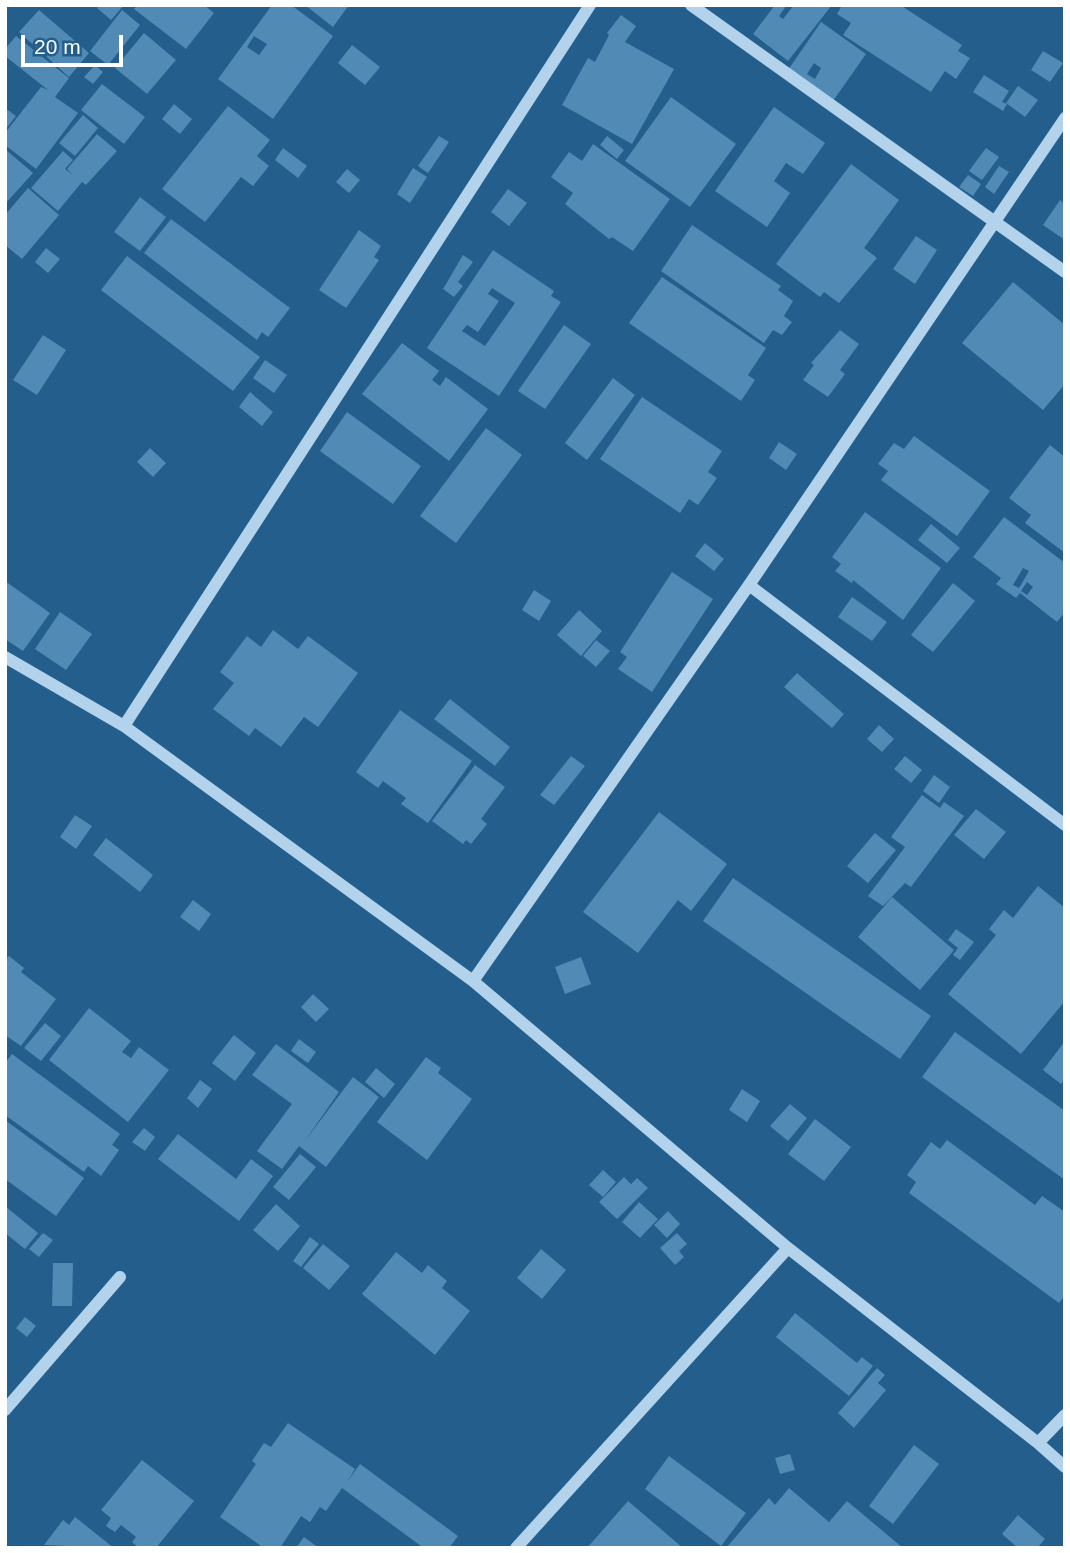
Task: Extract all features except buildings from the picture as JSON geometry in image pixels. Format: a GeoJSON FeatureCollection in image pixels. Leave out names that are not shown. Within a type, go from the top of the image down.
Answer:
{"type":"FeatureCollection","features":[{"type":"Feature","properties":{"kind":"street"},"geometry":{"type":"LineString","coordinates":[[124,726],[590,5]]}},
{"type":"Feature","properties":{"kind":"street"},"geometry":{"type":"LineString","coordinates":[[691,5],[1065,272]]}},
{"type":"Feature","properties":{"kind":"street"},"geometry":{"type":"LineString","coordinates":[[473,981],[749,585],[1065,118]]}},
{"type":"Feature","properties":{"kind":"street"},"geometry":{"type":"LineString","coordinates":[[749,585],[1065,825]]}},
{"type":"Feature","properties":{"kind":"street"},"geometry":{"type":"LineString","coordinates":[[5,657],[124,726],[473,981],[788,1248],[1065,1467]]}},
{"type":"Feature","properties":{"kind":"street"},"geometry":{"type":"LineString","coordinates":[[516,1548],[788,1248]]}},
{"type":"Feature","properties":{"kind":"street"},"geometry":{"type":"LineString","coordinates":[[5,1410],[121,1277]]}},
{"type":"Feature","properties":{"kind":"street"},"geometry":{"type":"LineString","coordinates":[[1038,1443],[1065,1415]]}}]}
